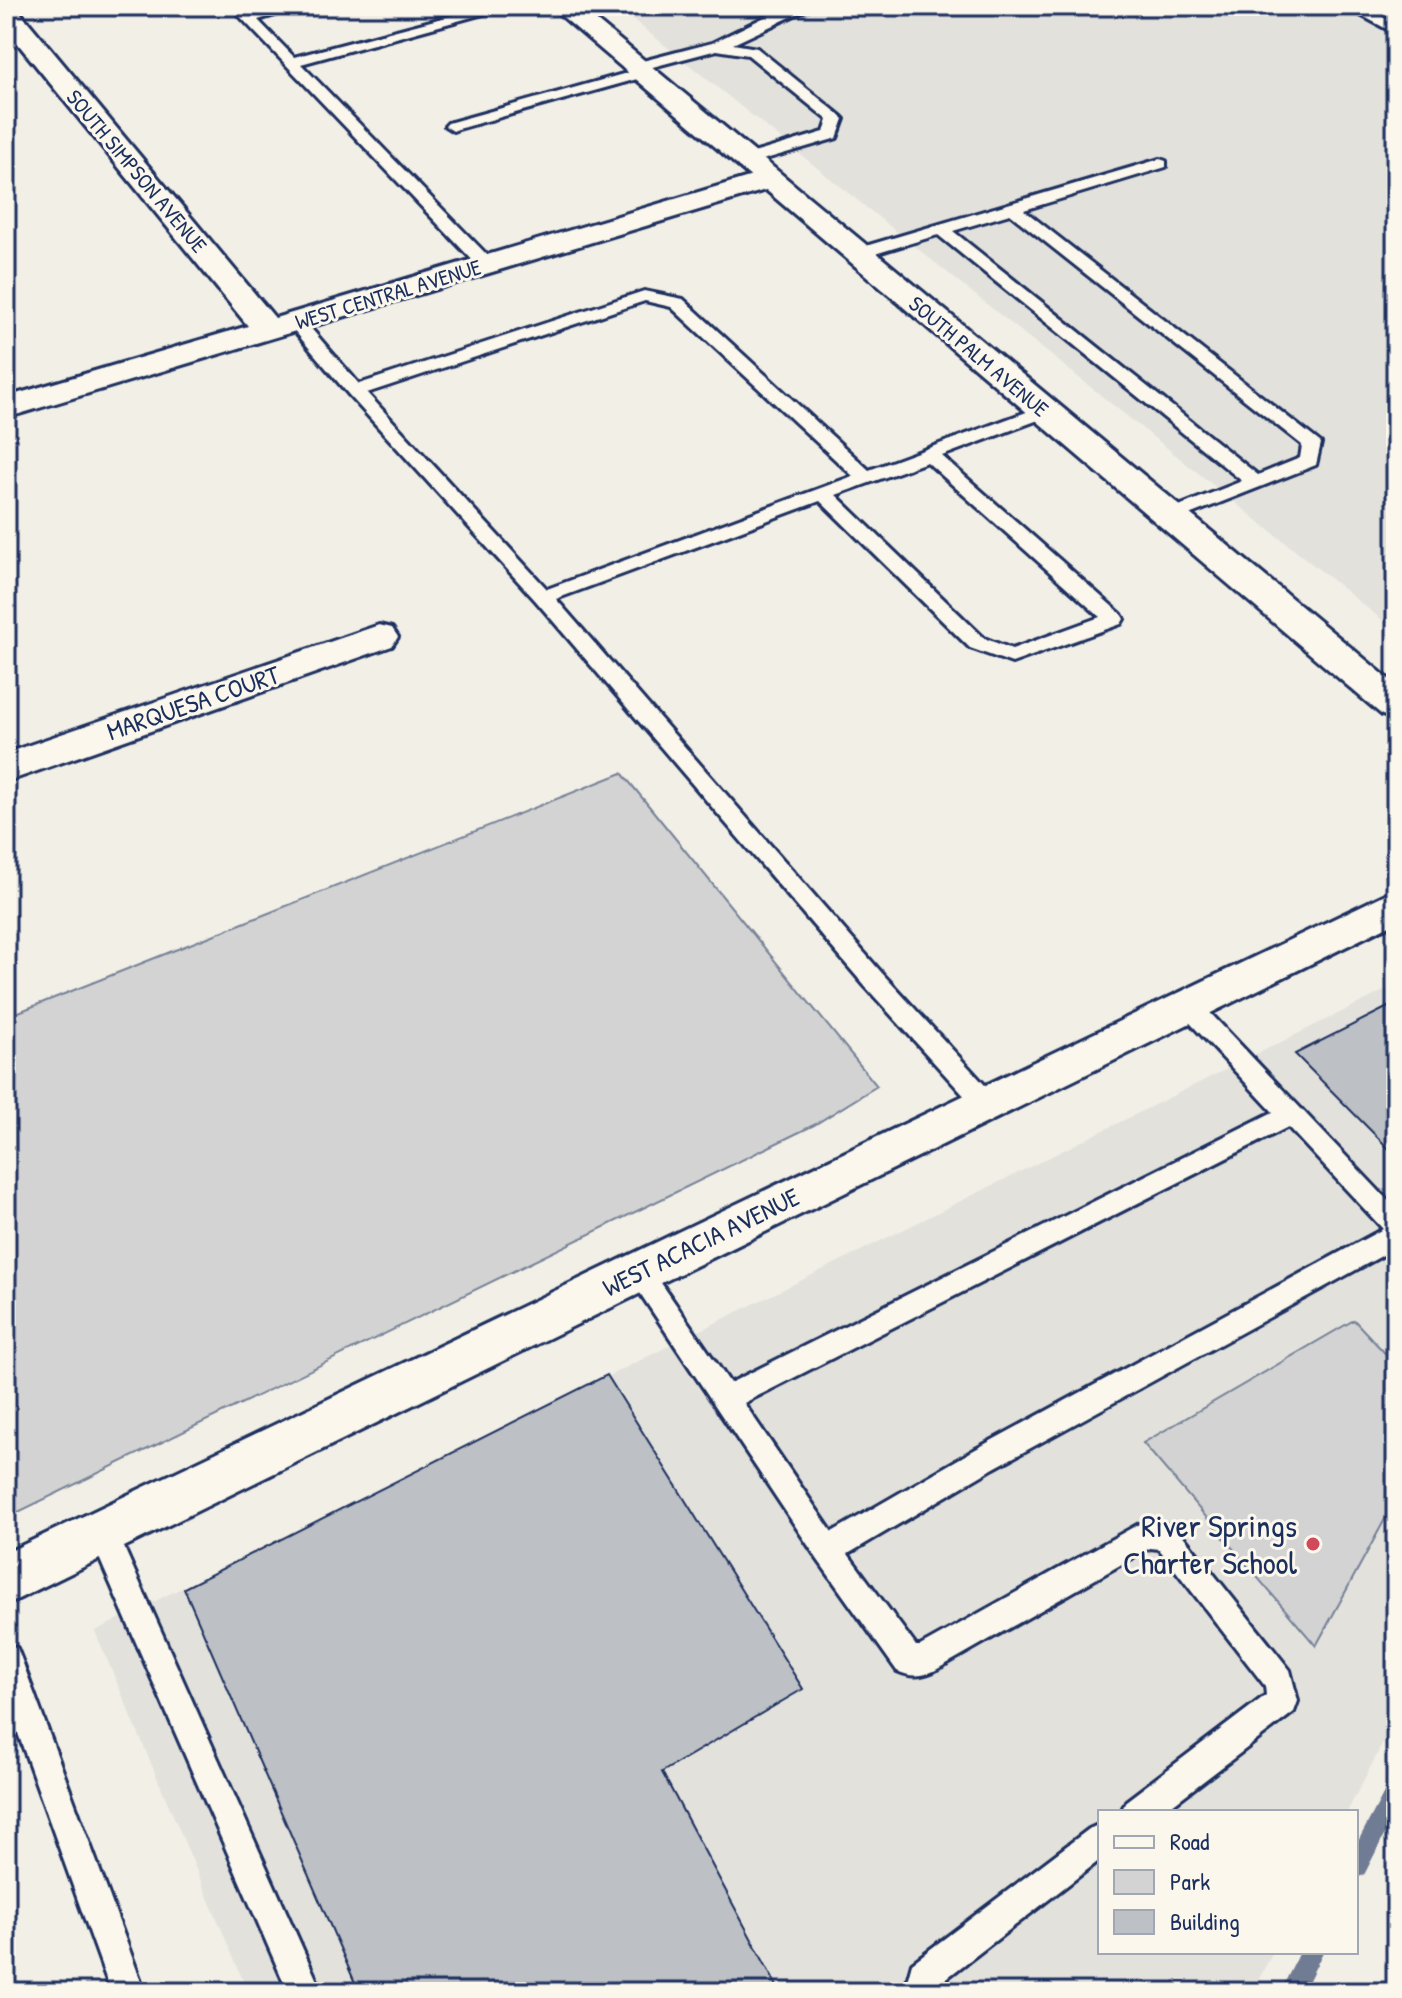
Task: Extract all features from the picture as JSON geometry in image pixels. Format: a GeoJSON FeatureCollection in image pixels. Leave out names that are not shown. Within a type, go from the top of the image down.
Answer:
{"type":"FeatureCollection","features":[{"type":"Feature","properties":{"kind":"street","name":"SOUTH PALM AVENUE"},"geometry":{"type":"LineString","coordinates":[[563,6],[1396,706]]}},
{"type":"Feature","properties":{"kind":"street","name":"SOUTH SIMPSON AVENUE"},"geometry":{"type":"LineString","coordinates":[[6,12],[282,326]]}},
{"type":"Feature","properties":{"kind":"street","name":"WEST CENTRAL AVENUE"},"geometry":{"type":"LineString","coordinates":[[6,408],[486,264],[757,170]]}},
{"type":"Feature","properties":{"kind":"street","name":"MARQUESA COURT"},"geometry":{"type":"LineString","coordinates":[[8,765],[379,637]]}},
{"type":"Feature","properties":{"kind":"street","name":"WEST ACACIA AVENUE"},"geometry":{"type":"LineString","coordinates":[[6,1580],[1396,904]]}},
{"type":"Feature","properties":{"kind":"lane"},"geometry":{"type":"LineString","coordinates":[[243,12],[298,6]]}},
{"type":"Feature","properties":{"kind":"lane"},"geometry":{"type":"LineString","coordinates":[[291,62],[505,6]]}},
{"type":"Feature","properties":{"kind":"lane"},"geometry":{"type":"LineString","coordinates":[[453,126],[717,46],[790,10],[807,6]]}},
{"type":"Feature","properties":{"kind":"lane"},"geometry":{"type":"LineString","coordinates":[[1351,6],[1396,30]]}},
{"type":"Feature","properties":{"kind":"lane"},"geometry":{"type":"LineString","coordinates":[[243,12],[486,264]]}},
{"type":"Feature","properties":{"kind":"lane"},"geometry":{"type":"LineString","coordinates":[[717,46],[752,51],[836,119],[831,135],[757,170]]}},
{"type":"Feature","properties":{"kind":"lane"},"geometry":{"type":"LineString","coordinates":[[858,254],[1160,164]]}},
{"type":"Feature","properties":{"kind":"lane"},"geometry":{"type":"LineString","coordinates":[[1012,208],[1312,443],[1309,461],[1171,516]]}},
{"type":"Feature","properties":{"kind":"lane"},"geometry":{"type":"LineString","coordinates":[[939,228],[1256,483]]}},
{"type":"Feature","properties":{"kind":"lane"},"geometry":{"type":"LineString","coordinates":[[355,391],[644,296],[677,303],[865,477]]}},
{"type":"Feature","properties":{"kind":"lane"},"geometry":{"type":"LineString","coordinates":[[282,326],[355,391],[543,597],[892,1003],[986,1103]]}},
{"type":"Feature","properties":{"kind":"lane"},"geometry":{"type":"LineString","coordinates":[[543,597],[1046,411]]}},
{"type":"Feature","properties":{"kind":"lane"},"geometry":{"type":"LineString","coordinates":[[822,492],[977,643],[1012,656],[1114,619],[929,454]]}},
{"type":"Feature","properties":{"kind":"lane"},"geometry":{"type":"LineString","coordinates":[[1188,1005],[1396,1226]]}},
{"type":"Feature","properties":{"kind":"lane"},"geometry":{"type":"LineString","coordinates":[[726,1399],[1291,1114]]}},
{"type":"Feature","properties":{"kind":"lane"},"geometry":{"type":"LineString","coordinates":[[828,1550],[984,1459],[1396,1235]]}},
{"type":"Feature","properties":{"kind":"lane"},"geometry":{"type":"LineString","coordinates":[[639,1272],[828,1550],[908,1661],[923,1661],[1147,1534],[1167,1537],[1279,1680],[1283,1701],[1140,1810]]}},
{"type":"Feature","properties":{"kind":"lane"},"geometry":{"type":"LineString","coordinates":[[103,1532],[305,1992]]}},
{"type":"Feature","properties":{"kind":"lane"},"geometry":{"type":"LineString","coordinates":[[6,1658],[128,1992]]}},
{"type":"Feature","properties":{"kind":"lane"},"geometry":{"type":"LineString","coordinates":[[921,1992],[924,1975],[1098,1842]]}},
{"type":"Feature","properties":{"kind":"shaded area"},"geometry":{"type":"Polygon","coordinates":[[[616,6],[1396,6],[1396,631],[979,298],[616,6]]]}},
{"type":"Feature","properties":{"kind":"shaded area"},"geometry":{"type":"Polygon","coordinates":[[[1396,985],[1396,1718],[1348,1810],[1098,1810],[1098,1954],[1272,1954],[1252,1992],[248,1992],[95,1631],[1396,985]]]}},
{"type":"Feature","properties":{"kind":"green space"},"geometry":{"type":"Polygon","coordinates":[[[622,773],[877,1086],[814,1125],[6,1518],[6,1017],[622,773]]]}},
{"type":"Feature","properties":{"kind":"green space","name":"River Springs Charter School"},"geometry":{"type":"Polygon","coordinates":[[[1354,1320],[1396,1365],[1396,1499],[1316,1646],[1143,1443],[1354,1320]]]}},
{"type":"Feature","properties":{"kind":"building"},"geometry":{"type":"Polygon","coordinates":[[[1396,1003],[1396,1156],[1295,1054],[1396,1003]]]}},
{"type":"Feature","properties":{"kind":"building"},"geometry":{"type":"Polygon","coordinates":[[[607,1375],[803,1689],[662,1772],[780,1992],[359,1992],[184,1588],[607,1375]]]}},
{"type":"Feature","properties":{"kind":"waterway"},"geometry":{"type":"LineString","coordinates":[[1358,1863],[1396,1790]]}},
{"type":"Feature","properties":{"kind":"waterway"},"geometry":{"type":"LineString","coordinates":[[1291,1992],[1311,1954]]}},
{"type":"Feature","properties":{"kind":"place","name":"River Springs Charter School"},"geometry":{"type":"Point","coordinates":[1313,1544]}}]}
